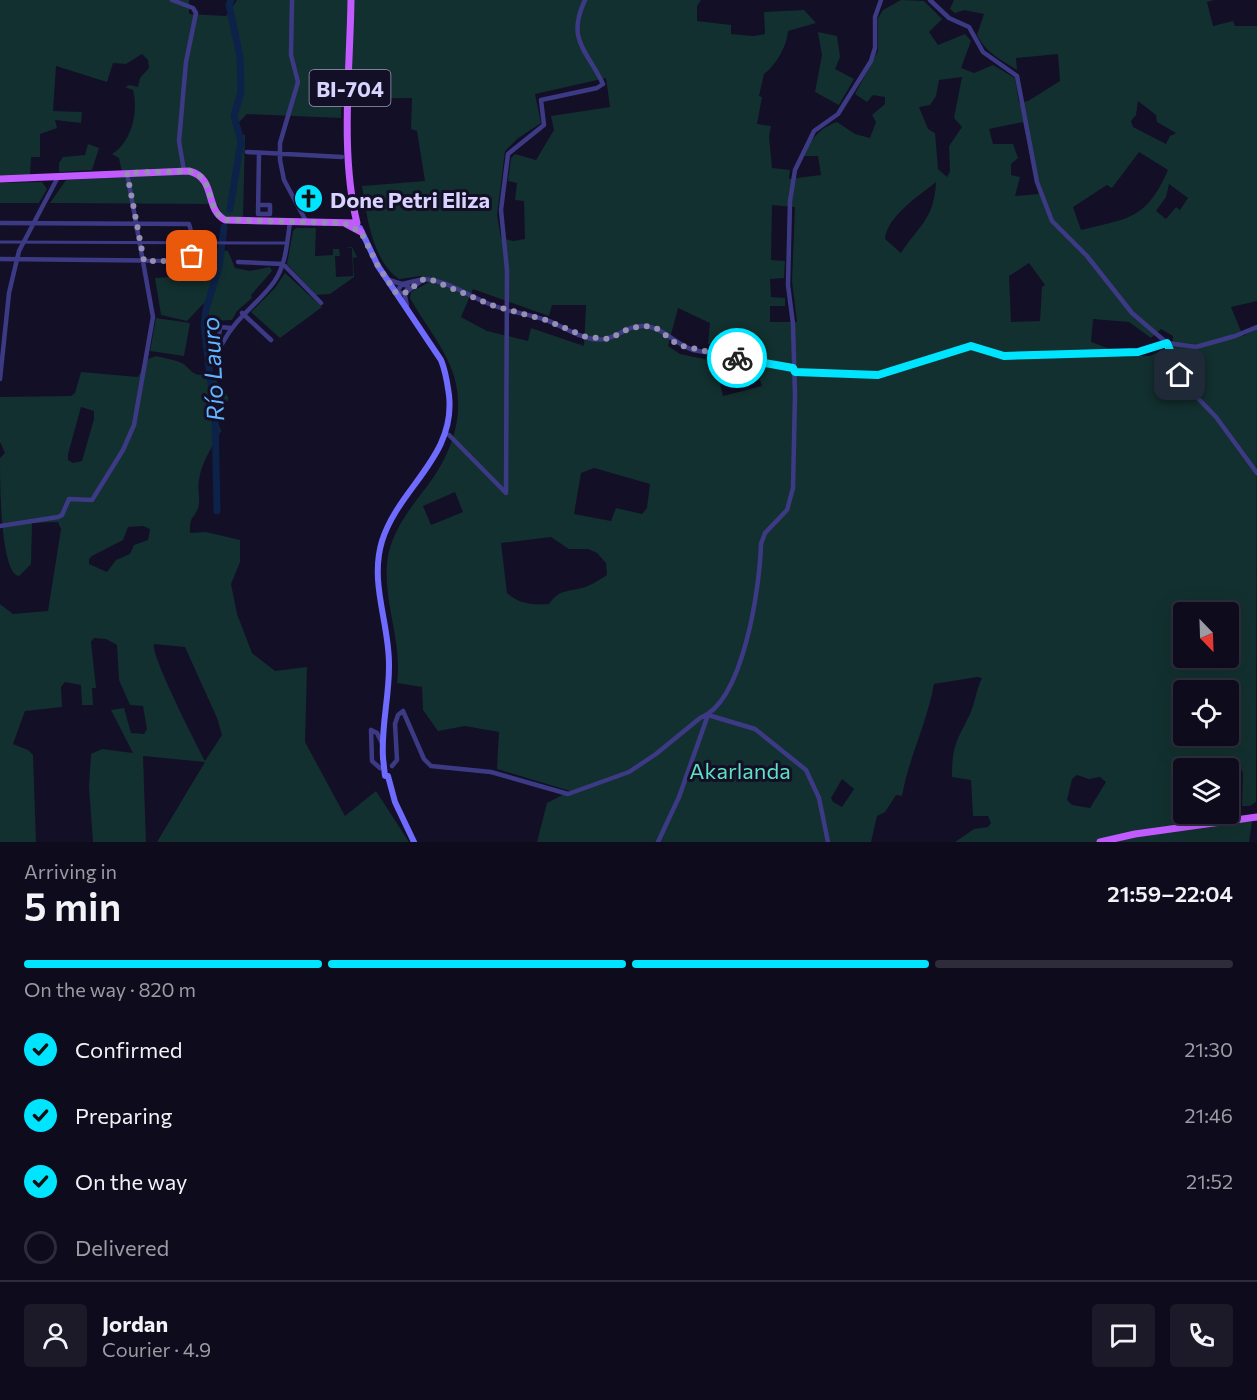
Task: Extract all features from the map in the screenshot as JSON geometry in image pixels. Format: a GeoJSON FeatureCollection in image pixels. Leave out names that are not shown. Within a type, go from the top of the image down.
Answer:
{"type":"FeatureCollection","features":[{"type":"Feature","properties":{"kind":"main road","name":"BI-704"},"geometry":{"type":"LineString","coordinates":[[351,0],[350,176],[357,222]]}},
{"type":"Feature","properties":{"kind":"main road"},"geometry":{"type":"LineString","coordinates":[[0,179],[184,171],[198,174],[205,180],[219,217],[237,222],[357,222],[385,277],[433,348],[447,375],[453,401],[448,435],[434,465],[398,514],[383,549],[381,584],[392,662],[384,742]]}},
{"type":"Feature","properties":{"kind":"main road"},"geometry":{"type":"LineString","coordinates":[[344,223],[353,202]]}},
{"type":"Feature","properties":{"kind":"main road"},"geometry":{"type":"LineString","coordinates":[[344,223],[361,232]]}},
{"type":"Feature","properties":{"kind":"main road"},"geometry":{"type":"LineString","coordinates":[[412,842],[394,808],[386,776],[383,725],[389,656],[379,595],[378,561],[393,517],[432,464],[443,442],[449,414],[447,375]]}},
{"type":"Feature","properties":{"kind":"main road"},"geometry":{"type":"LineString","coordinates":[[1100,842],[1257,816]]}},
{"type":"Feature","properties":{"kind":"street"},"geometry":{"type":"LineString","coordinates":[[172,0],[193,8],[196,13],[186,62],[179,141],[184,171]]}},
{"type":"Feature","properties":{"kind":"street"},"geometry":{"type":"LineString","coordinates":[[292,0],[291,55],[298,82],[285,125],[280,154],[284,180],[307,223]]}},
{"type":"Feature","properties":{"kind":"street"},"geometry":{"type":"LineString","coordinates":[[448,435],[506,493],[507,270],[501,210],[508,154],[544,125],[541,100],[597,88],[603,84],[591,59],[583,52],[577,39],[578,15],[585,0]]}},
{"type":"Feature","properties":{"kind":"street"},"geometry":{"type":"LineString","coordinates":[[658,842],[679,797],[708,715],[734,680],[744,651],[761,544],[765,533],[787,510],[791,497],[794,370],[793,324],[788,285],[790,201],[795,170],[814,131],[838,114],[871,61],[875,48],[874,17],[881,0]]}},
{"type":"Feature","properties":{"kind":"street"},"geometry":{"type":"LineString","coordinates":[[930,0],[949,18],[969,27],[983,52],[1017,76],[1037,182],[1049,216],[1087,256],[1132,313],[1167,343],[1188,388],[1216,417],[1257,473]]}},
{"type":"Feature","properties":{"kind":"street"},"geometry":{"type":"LineString","coordinates":[[247,152],[342,157]]}},
{"type":"Feature","properties":{"kind":"street"},"geometry":{"type":"LineString","coordinates":[[258,205],[259,153]]}},
{"type":"Feature","properties":{"kind":"street"},"geometry":{"type":"LineString","coordinates":[[0,526],[58,517],[62,515],[69,499],[92,500],[123,450],[135,420],[153,317],[127,173]]}},
{"type":"Feature","properties":{"kind":"street"},"geometry":{"type":"LineString","coordinates":[[0,379],[7,311],[17,260],[58,177]]}},
{"type":"Feature","properties":{"kind":"street"},"geometry":{"type":"LineString","coordinates":[[231,328],[242,313],[273,283],[283,264],[290,222]]}},
{"type":"Feature","properties":{"kind":"street"},"geometry":{"type":"LineString","coordinates":[[0,223],[189,224],[190,231]]}},
{"type":"Feature","properties":{"kind":"street"},"geometry":{"type":"LineString","coordinates":[[0,242],[287,243]]}},
{"type":"Feature","properties":{"kind":"street"},"geometry":{"type":"LineString","coordinates":[[0,259],[191,261],[193,257],[189,255]]}},
{"type":"Feature","properties":{"kind":"street"},"geometry":{"type":"LineString","coordinates":[[238,262],[283,264],[321,303]]}},
{"type":"Feature","properties":{"kind":"street"},"geometry":{"type":"LineString","coordinates":[[385,277],[392,283],[408,286],[408,292]]}},
{"type":"Feature","properties":{"kind":"street"},"geometry":{"type":"LineString","coordinates":[[411,317],[405,296],[424,279]]}},
{"type":"Feature","properties":{"kind":"street"},"geometry":{"type":"LineString","coordinates":[[396,293],[402,284],[424,279],[442,283],[507,309],[598,340],[609,339],[630,328],[648,326],[658,329],[678,345],[693,350],[794,370],[878,375],[971,346],[1004,356],[1138,352],[1167,343],[1196,347],[1257,327]]}},
{"type":"Feature","properties":{"kind":"street"},"geometry":{"type":"LineString","coordinates":[[396,293],[408,292]]}},
{"type":"Feature","properties":{"kind":"street"},"geometry":{"type":"LineString","coordinates":[[242,313],[271,340]]}},
{"type":"Feature","properties":{"kind":"street"},"geometry":{"type":"LineString","coordinates":[[392,766],[397,760],[395,724],[398,715],[403,711],[424,759],[431,766],[491,772],[568,794],[629,772],[700,718],[708,715],[755,729],[806,770],[819,798],[828,842]]}},
{"type":"Feature","properties":{"kind":"street"},"geometry":{"type":"LineString","coordinates":[[371,730],[383,725]]}},
{"type":"Feature","properties":{"kind":"street"},"geometry":{"type":"LineString","coordinates":[[371,730],[377,733],[384,742],[395,746]]}},
{"type":"Feature","properties":{"kind":"street"},"geometry":{"type":"LineString","coordinates":[[371,730],[372,761],[380,768]]}},
{"type":"Feature","properties":{"kind":"street"},"geometry":{"type":"LineString","coordinates":[[384,756],[395,746]]}},
{"type":"Feature","properties":{"kind":"green space","name":"Akarlanda"},"geometry":{"type":"Polygon","coordinates":[[[0,0],[189,0],[189,14],[226,16],[237,0],[701,0],[697,6],[697,21],[731,25],[731,34],[753,36],[765,34],[764,12],[804,10],[816,23],[788,31],[786,43],[780,55],[764,74],[759,96],[762,97],[757,124],[771,126],[769,136],[772,168],[790,170],[789,179],[821,175],[818,156],[804,156],[816,135],[825,127],[837,122],[855,134],[870,138],[876,122],[872,115],[885,104],[885,97],[873,95],[867,102],[855,94],[878,51],[878,18],[883,10],[901,0],[924,1],[942,19],[929,32],[938,45],[965,34],[971,41],[961,68],[974,73],[993,65],[1015,78],[1019,103],[1028,101],[1060,81],[1058,54],[1016,58],[1017,70],[994,55],[980,41],[977,35],[984,14],[964,10],[955,13],[950,9],[954,0],[1214,0],[1207,2],[1213,26],[1233,21],[1235,26],[1257,26],[1257,301],[1231,307],[1243,336],[1257,329],[1256,802],[1250,806],[1242,806],[1243,773],[1239,767],[1239,758],[1173,758],[1173,824],[1239,824],[1239,819],[1249,820],[1252,822],[1249,842],[955,842],[974,829],[988,827],[991,823],[988,816],[973,816],[971,780],[952,777],[956,744],[972,710],[982,678],[977,677],[934,684],[902,796],[896,795],[885,812],[877,816],[871,842],[537,842],[547,803],[570,791],[497,769],[499,732],[465,726],[438,731],[423,710],[422,687],[397,683],[397,651],[387,588],[390,546],[399,527],[445,456],[452,441],[458,410],[458,393],[448,361],[410,298],[411,292],[429,282],[421,276],[399,279],[383,261],[372,237],[362,186],[425,181],[417,131],[411,129],[412,98],[341,99],[341,118],[247,114],[235,126],[236,134],[245,135],[243,219],[224,218],[217,204],[50,203],[66,180],[123,177],[119,158],[112,154],[119,149],[129,135],[134,117],[133,90],[125,87],[130,85],[138,87],[140,78],[149,68],[148,60],[142,54],[126,64],[113,63],[107,82],[56,66],[53,111],[82,112],[81,123],[55,120],[57,128],[40,134],[40,157],[31,157],[30,176],[0,177],[0,0]],[[962,77],[939,80],[936,96],[930,105],[919,107],[928,129],[935,133],[938,169],[947,177],[950,171],[949,146],[962,127],[954,118],[962,77]],[[606,78],[535,94],[541,123],[517,139],[505,151],[497,215],[501,238],[513,241],[525,239],[524,201],[515,200],[517,183],[508,181],[511,158],[515,154],[536,160],[554,130],[551,116],[610,107],[606,78]],[[1138,101],[1136,115],[1131,121],[1133,127],[1166,144],[1170,136],[1176,133],[1157,122],[1156,115],[1138,101]],[[1023,122],[989,129],[993,144],[1013,144],[1018,158],[1011,164],[1011,175],[1020,177],[1015,196],[1039,194],[1023,122]],[[1139,152],[1112,188],[1107,185],[1073,207],[1081,230],[1124,219],[1143,208],[1152,199],[1168,170],[1139,152]],[[936,182],[913,200],[891,222],[885,239],[901,253],[929,214],[935,195],[936,182]],[[1169,184],[1166,197],[1156,211],[1166,219],[1176,207],[1180,210],[1188,198],[1169,184]],[[772,205],[771,260],[785,261],[784,278],[770,279],[771,297],[785,298],[785,306],[770,306],[770,322],[797,322],[792,281],[795,207],[772,205]],[[1029,263],[1009,276],[1011,322],[1040,321],[1042,287],[1045,285],[1029,263]],[[473,289],[461,317],[487,331],[528,341],[531,328],[584,346],[586,305],[552,305],[549,316],[473,289]],[[678,308],[668,346],[680,354],[714,361],[723,396],[762,386],[751,352],[708,344],[710,323],[678,308]],[[1093,319],[1091,342],[1107,348],[1114,355],[1150,356],[1172,346],[1173,336],[1161,329],[1151,338],[1129,322],[1093,319]],[[594,468],[581,473],[574,514],[611,521],[616,508],[642,514],[647,508],[650,484],[594,468]],[[455,492],[423,506],[431,525],[463,512],[455,492]],[[551,537],[501,543],[507,593],[521,602],[549,604],[559,594],[585,587],[607,575],[606,563],[597,553],[588,549],[569,549],[551,537]],[[1077,775],[1072,779],[1067,800],[1072,805],[1090,808],[1106,782],[1100,777],[1089,779],[1077,775]],[[842,779],[831,798],[833,802],[842,807],[854,789],[842,779]]]}},
{"type":"Feature","properties":{"kind":"green space"},"geometry":{"type":"Polygon","coordinates":[[[818,32],[837,36],[840,57],[835,69],[854,79],[839,105],[815,92],[822,55],[818,32]]]}},
{"type":"Feature","properties":{"kind":"green space"},"geometry":{"type":"Polygon","coordinates":[[[88,144],[99,148],[92,170],[59,172],[59,163],[63,157],[85,155],[88,144]]]}},
{"type":"Feature","properties":{"kind":"green space"},"geometry":{"type":"Polygon","coordinates":[[[42,182],[47,189],[39,203],[0,203],[0,183],[42,182]]]}},
{"type":"Feature","properties":{"kind":"green space"},"geometry":{"type":"Polygon","coordinates":[[[296,228],[316,228],[315,256],[333,255],[333,249],[339,249],[340,256],[335,256],[336,277],[353,276],[352,248],[346,247],[352,247],[357,257],[353,258],[354,277],[330,294],[316,295],[287,264],[293,231],[296,228]]]}},
{"type":"Feature","properties":{"kind":"green space"},"geometry":{"type":"Polygon","coordinates":[[[207,248],[228,251],[235,268],[250,271],[270,267],[272,271],[251,295],[252,298],[237,311],[232,320],[211,321],[204,303],[187,321],[161,315],[155,278],[197,275],[201,270],[202,251],[207,248]]]}},
{"type":"Feature","properties":{"kind":"green space"},"geometry":{"type":"Polygon","coordinates":[[[285,273],[322,307],[280,338],[251,312],[275,288],[285,273]]]}},
{"type":"Feature","properties":{"kind":"green space"},"geometry":{"type":"Polygon","coordinates":[[[156,318],[190,323],[184,356],[150,351],[156,318]]]}},
{"type":"Feature","properties":{"kind":"green space"},"geometry":{"type":"Polygon","coordinates":[[[156,356],[175,360],[199,375],[210,372],[228,397],[228,401],[221,402],[217,409],[217,420],[221,431],[200,473],[199,505],[191,520],[190,533],[206,532],[240,540],[240,562],[231,584],[237,614],[252,653],[275,671],[307,667],[305,742],[345,816],[376,791],[409,842],[157,842],[205,762],[143,756],[146,842],[93,842],[89,787],[91,754],[102,749],[133,753],[111,710],[124,708],[131,733],[144,734],[147,729],[143,706],[130,705],[119,680],[117,645],[106,639],[94,638],[91,642],[96,688],[92,688],[93,705],[82,705],[81,685],[65,682],[61,687],[62,707],[25,711],[13,744],[28,750],[33,755],[36,842],[0,842],[0,604],[13,614],[48,611],[61,529],[58,522],[32,523],[31,564],[19,576],[13,571],[8,560],[2,524],[0,458],[5,453],[0,442],[0,397],[71,396],[75,393],[81,372],[138,377],[148,359],[156,356]],[[81,407],[68,454],[68,460],[73,463],[82,461],[94,419],[94,411],[81,407]],[[143,526],[128,527],[123,540],[92,556],[89,564],[107,572],[116,560],[130,554],[134,545],[148,540],[150,529],[143,526]],[[154,644],[175,701],[205,761],[222,735],[217,718],[185,647],[154,644]]]}},
{"type":"Feature","properties":{"kind":"waterway","name":"Río Lauro"},"geometry":{"type":"LineString","coordinates":[[230,209],[241,141],[234,116],[241,92],[240,57],[229,5],[231,0]]}},
{"type":"Feature","properties":{"kind":"waterway","name":"Río Lauro"},"geometry":{"type":"LineString","coordinates":[[217,511],[215,417],[204,325],[206,309],[219,267],[224,227]]}},
{"type":"Feature","properties":{"kind":"way so far"},"geometry":{"type":"LineString","coordinates":[[192,256],[191,261],[144,261],[127,173],[189,171],[198,174],[208,184],[219,217],[225,220],[351,225],[361,232],[378,266],[396,293],[408,292],[424,279],[432,280],[494,306],[546,320],[586,337],[598,340],[609,339],[630,328],[648,326],[668,335],[678,345],[737,358]]}},
{"type":"Feature","properties":{"kind":"place","name":"Done Petri Eliza"},"geometry":{"type":"Point","coordinates":[309,199]}},
{"type":"Feature","properties":{"kind":"route"},"geometry":{"type":"LineString","coordinates":[[737,358],[793,368],[795,372],[866,376],[878,375],[971,346],[1004,356],[1138,352],[1157,348],[1167,343],[1180,375]]}}]}
